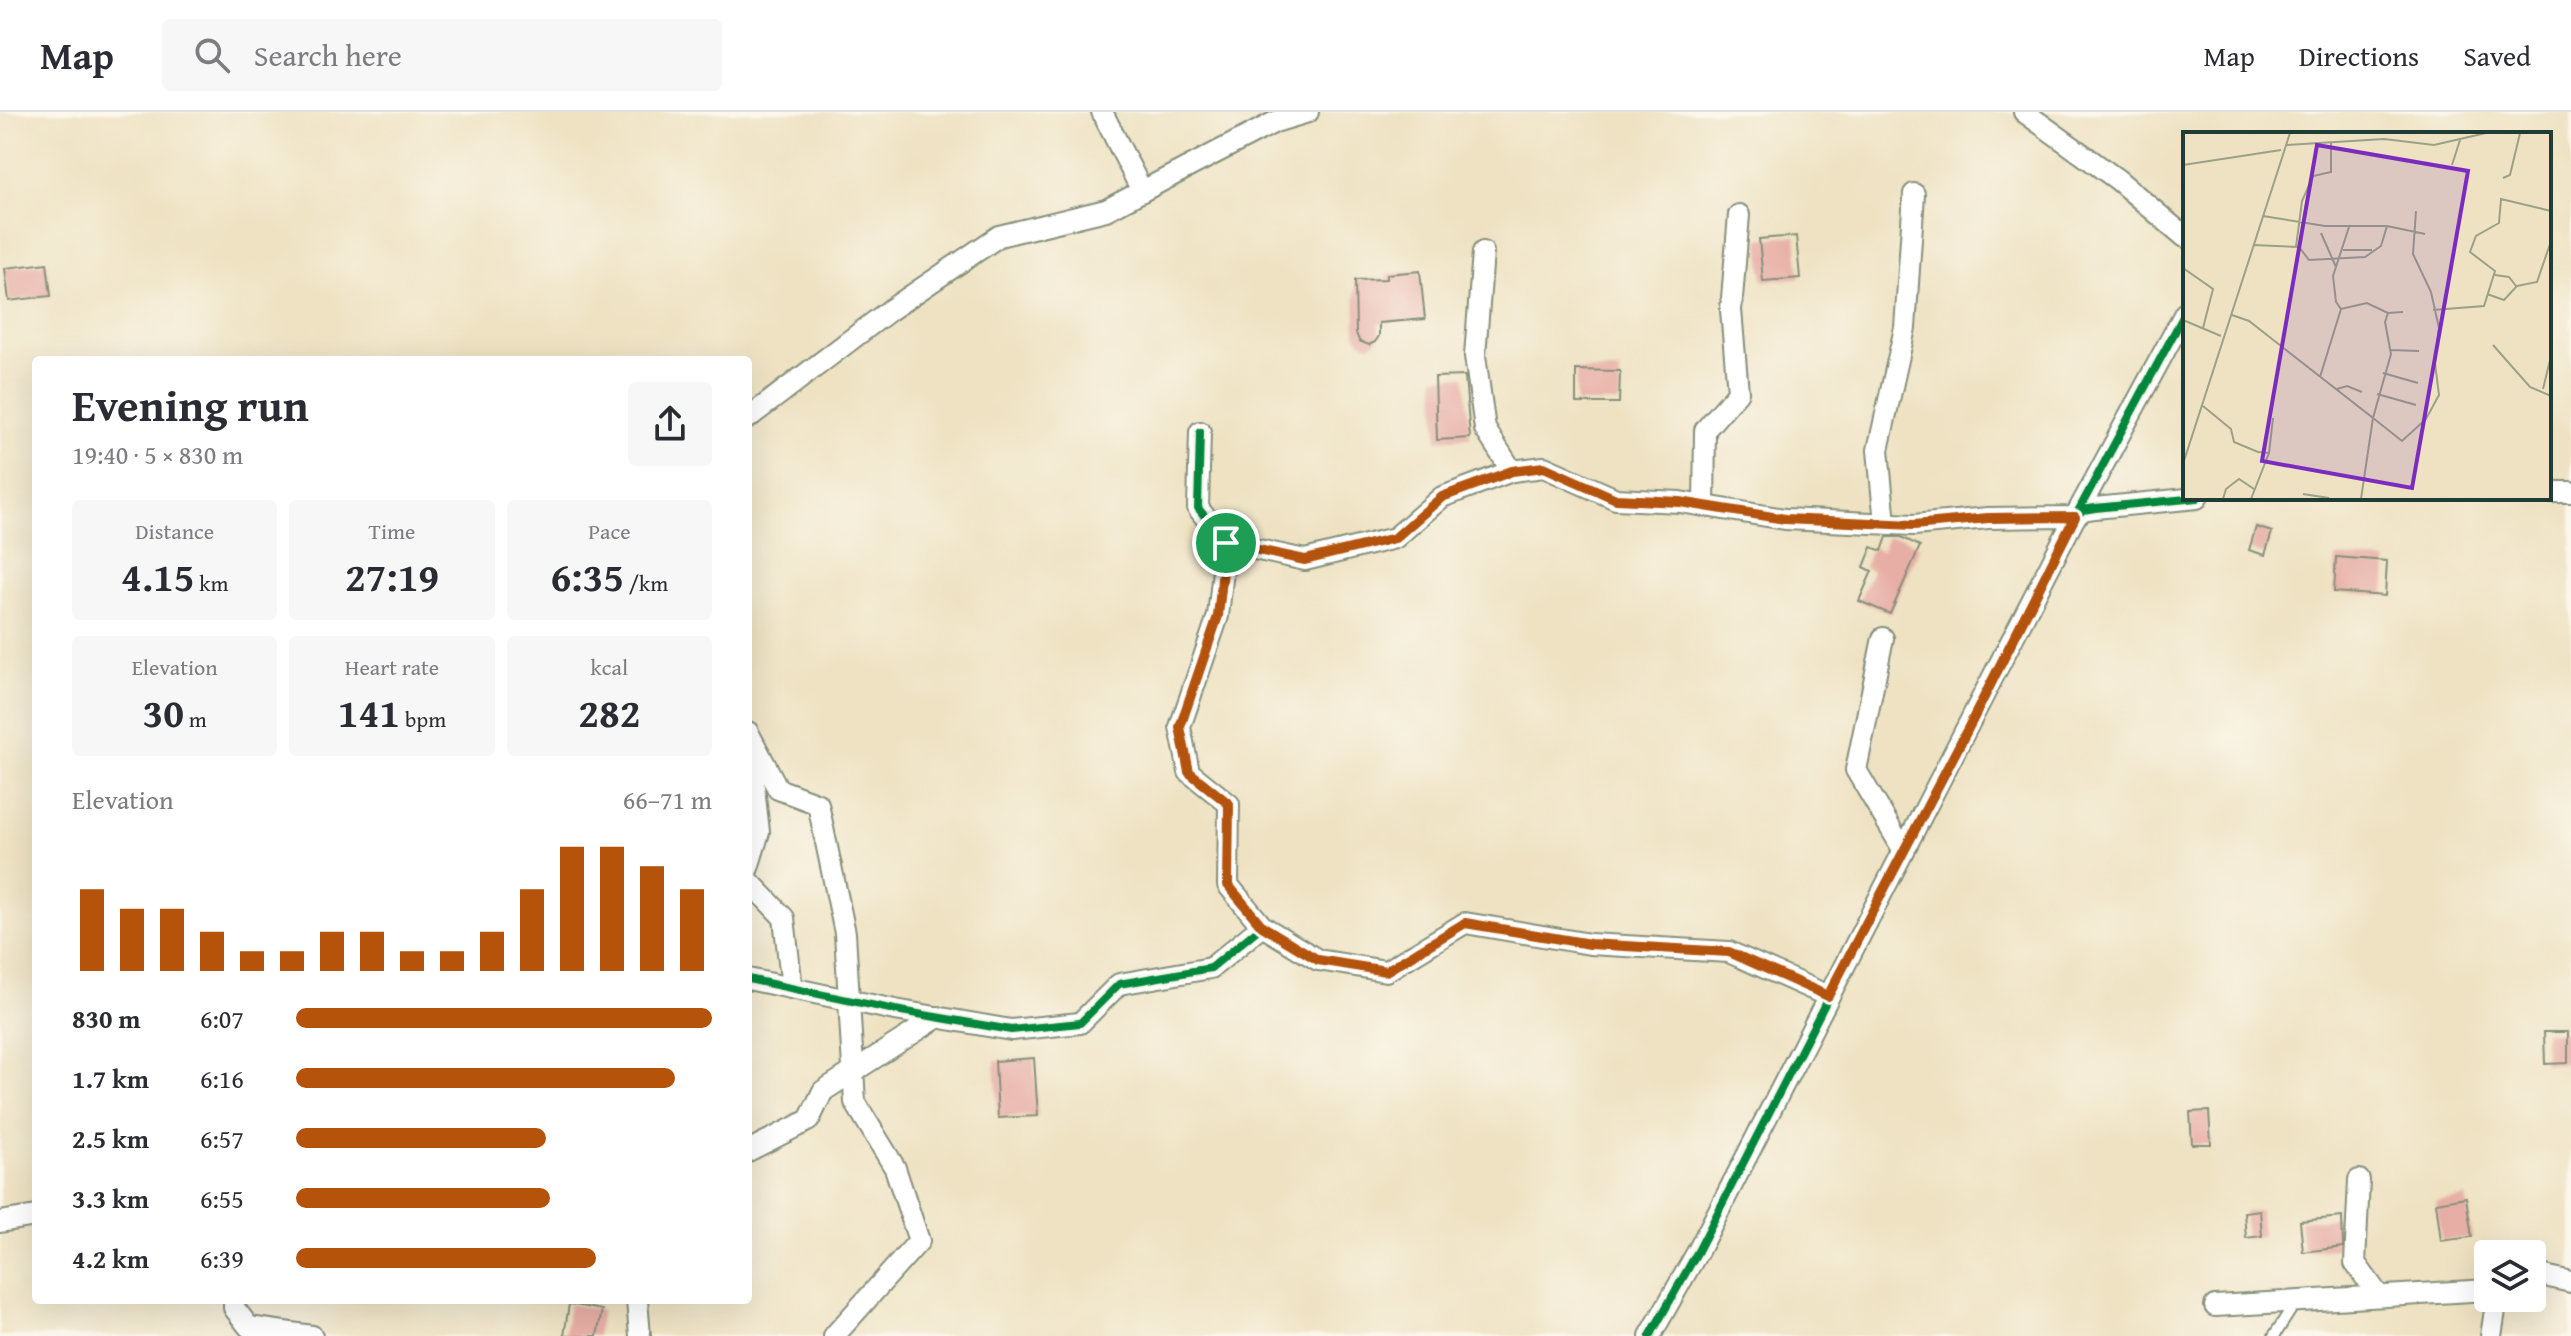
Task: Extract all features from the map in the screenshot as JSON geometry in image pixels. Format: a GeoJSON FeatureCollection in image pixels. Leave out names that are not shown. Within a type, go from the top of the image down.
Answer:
{"type":"FeatureCollection","features":[{"type":"Feature","properties":{"kind":"street"},"geometry":{"type":"LineString","coordinates":[[1102,112],[1142,191]]}},
{"type":"Feature","properties":{"kind":"street"},"geometry":{"type":"LineString","coordinates":[[752,415],[890,310],[999,236],[1106,210],[1275,122],[1308,112]]}},
{"type":"Feature","properties":{"kind":"street"},"geometry":{"type":"LineString","coordinates":[[2024,112],[2118,180],[2183,235]]}},
{"type":"Feature","properties":{"kind":"street"},"geometry":{"type":"LineString","coordinates":[[1885,523],[1878,450],[1905,328],[1914,194]]}},
{"type":"Feature","properties":{"kind":"street"},"geometry":{"type":"LineString","coordinates":[[1704,506],[1705,430],[1738,392],[1731,310],[1739,215]]}},
{"type":"Feature","properties":{"kind":"street"},"geometry":{"type":"LineString","coordinates":[[1483,252],[1475,356],[1485,429],[1512,471]]}},
{"type":"Feature","properties":{"kind":"street"},"geometry":{"type":"LineString","coordinates":[[1650,1336],[1698,1251],[2075,517],[2183,317]]}},
{"type":"Feature","properties":{"kind":"street"},"geometry":{"type":"LineString","coordinates":[[1200,432],[1198,508],[1226,543],[1305,560],[1395,538],[1442,497],[1512,471],[1544,467],[1616,499],[1704,506],[1785,519],[1914,525],[1988,518],[2075,517],[2083,510],[2095,508],[2183,499]]}},
{"type":"Feature","properties":{"kind":"street"},"geometry":{"type":"LineString","coordinates":[[1226,543],[1218,616],[1180,727],[1189,772],[1229,804],[1228,885],[1262,926],[1318,960],[1386,971],[1465,923],[1590,944],[1729,952],[1828,996]]}},
{"type":"Feature","properties":{"kind":"street"},"geometry":{"type":"LineString","coordinates":[[1883,638],[1856,770],[1904,851]]}},
{"type":"Feature","properties":{"kind":"street"},"geometry":{"type":"LineString","coordinates":[[752,740],[778,789],[818,804],[845,933],[855,1102],[895,1168],[919,1241],[834,1336]]}},
{"type":"Feature","properties":{"kind":"street"},"geometry":{"type":"LineString","coordinates":[[752,769],[759,832],[752,855]]}},
{"type":"Feature","properties":{"kind":"street"},"geometry":{"type":"LineString","coordinates":[[752,884],[784,918],[792,988]]}},
{"type":"Feature","properties":{"kind":"street"},"geometry":{"type":"LineString","coordinates":[[752,980],[1011,1030],[1080,1023],[1119,984],[1211,968],[1262,926]]}},
{"type":"Feature","properties":{"kind":"street"},"geometry":{"type":"LineString","coordinates":[[752,1149],[809,1120],[823,1091],[938,1017]]}},
{"type":"Feature","properties":{"kind":"street"},"geometry":{"type":"LineString","coordinates":[[2359,1180],[2355,1263],[2379,1296]]}},
{"type":"Feature","properties":{"kind":"street"},"geometry":{"type":"LineString","coordinates":[[0,1222],[32,1217]]}},
{"type":"Feature","properties":{"kind":"street"},"geometry":{"type":"LineString","coordinates":[[2546,1276],[2571,1282]]}},
{"type":"Feature","properties":{"kind":"street"},"geometry":{"type":"LineString","coordinates":[[2215,1306],[2474,1291]]}},
{"type":"Feature","properties":{"kind":"street"},"geometry":{"type":"LineString","coordinates":[[234,1304],[249,1327],[312,1336]]}},
{"type":"Feature","properties":{"kind":"street"},"geometry":{"type":"LineString","coordinates":[[637,1304],[640,1336]]}},
{"type":"Feature","properties":{"kind":"street"},"geometry":{"type":"LineString","coordinates":[[2491,1336],[2495,1312]]}},
{"type":"Feature","properties":{"kind":"lane"},"geometry":{"type":"LineString","coordinates":[[2274,1336],[2296,1301]]}},
{"type":"Feature","properties":{"kind":"building"},"geometry":{"type":"Polygon","coordinates":[[[1796,236],[1800,278],[1763,281],[1759,239],[1796,236]]]}},
{"type":"Feature","properties":{"kind":"building"},"geometry":{"type":"Polygon","coordinates":[[[47,263],[51,296],[9,301],[5,268],[47,263]]]}},
{"type":"Feature","properties":{"kind":"building"},"geometry":{"type":"Polygon","coordinates":[[[1420,271],[1425,319],[1379,323],[1379,336],[1375,342],[1369,345],[1359,341],[1356,333],[1355,280],[1387,279],[1387,274],[1420,271]]]}},
{"type":"Feature","properties":{"kind":"building"},"geometry":{"type":"Polygon","coordinates":[[[1576,370],[1620,371],[1619,403],[1576,403],[1576,370]]]}},
{"type":"Feature","properties":{"kind":"building"},"geometry":{"type":"Polygon","coordinates":[[[1465,376],[1470,438],[1437,440],[1435,377],[1465,376]]]}},
{"type":"Feature","properties":{"kind":"building"},"geometry":{"type":"Polygon","coordinates":[[[2256,527],[2272,532],[2265,555],[2249,550],[2256,527]]]}},
{"type":"Feature","properties":{"kind":"building"},"geometry":{"type":"Polygon","coordinates":[[[1887,537],[1901,537],[1920,546],[1890,614],[1859,601],[1872,571],[1864,567],[1872,547],[1882,551],[1887,537]]]}},
{"type":"Feature","properties":{"kind":"building"},"geometry":{"type":"Polygon","coordinates":[[[2336,557],[2387,561],[2385,596],[2334,592],[2336,557]]]}},
{"type":"Feature","properties":{"kind":"building"},"geometry":{"type":"Polygon","coordinates":[[[2544,1032],[2568,1032],[2568,1063],[2545,1064],[2544,1032]]]}},
{"type":"Feature","properties":{"kind":"building"},"geometry":{"type":"Polygon","coordinates":[[[1034,1058],[1038,1116],[998,1118],[995,1061],[1034,1058]]]}},
{"type":"Feature","properties":{"kind":"building"},"geometry":{"type":"Polygon","coordinates":[[[2209,1111],[2211,1144],[2192,1144],[2190,1112],[2209,1111]]]}},
{"type":"Feature","properties":{"kind":"building"},"geometry":{"type":"Polygon","coordinates":[[[2466,1197],[2472,1237],[2441,1241],[2436,1202],[2466,1197]]]}},
{"type":"Feature","properties":{"kind":"building"},"geometry":{"type":"Polygon","coordinates":[[[2260,1210],[2262,1236],[2246,1238],[2244,1212],[2260,1210]]]}},
{"type":"Feature","properties":{"kind":"building"},"geometry":{"type":"Polygon","coordinates":[[[2342,1217],[2343,1247],[2303,1252],[2300,1221],[2342,1217]]]}},
{"type":"Feature","properties":{"kind":"building"},"geometry":{"type":"Polygon","coordinates":[[[569,1304],[602,1310],[597,1336],[564,1336],[569,1304]]]}},
{"type":"Feature","properties":{"kind":"cycle path"},"geometry":{"type":"LineString","coordinates":[[1200,432],[1198,508],[1226,543],[1305,560],[1395,538],[1442,497],[1512,471],[1544,467],[1616,499],[1680,502],[1785,519],[1914,525],[1988,518],[2075,517],[2183,317]]}},
{"type":"Feature","properties":{"kind":"cycle path"},"geometry":{"type":"LineString","coordinates":[[1650,1336],[1698,1251],[2075,517],[2083,510],[2095,508],[2183,499]]}},
{"type":"Feature","properties":{"kind":"cycle path"},"geometry":{"type":"LineString","coordinates":[[752,980],[895,1010],[1011,1030],[1080,1023],[1119,984],[1211,968],[1262,926],[1228,885],[1229,804],[1189,772],[1180,727],[1218,616],[1226,543]]}},
{"type":"Feature","properties":{"kind":"route"},"geometry":{"type":"LineString","coordinates":[[1544,467],[1616,499],[1680,502],[1785,519],[1914,525],[1988,518],[2075,517],[1828,996],[1729,952],[1590,944],[1465,923],[1386,971],[1318,960],[1262,926],[1228,885],[1229,804],[1189,772],[1180,727],[1218,616],[1226,543],[1305,560],[1395,538],[1442,497],[1512,471],[1544,467]]}}]}
